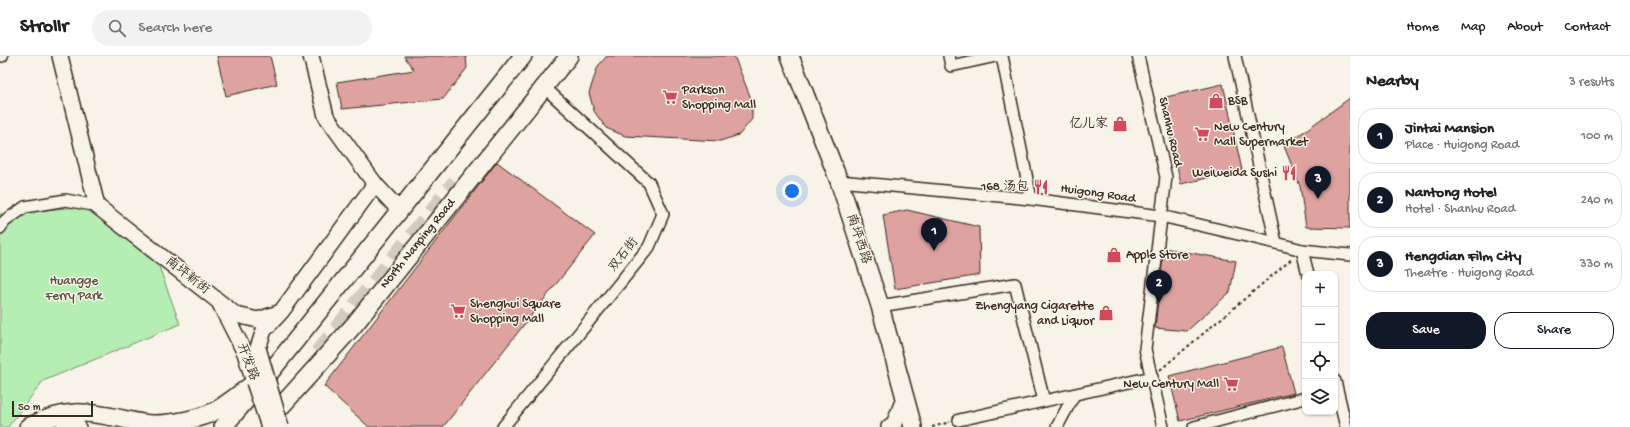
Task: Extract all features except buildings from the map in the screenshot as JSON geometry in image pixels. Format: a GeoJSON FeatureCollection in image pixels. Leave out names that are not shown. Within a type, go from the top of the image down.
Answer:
{"type":"FeatureCollection","features":[{"type":"Feature","properties":{"kind":"main road"},"geometry":{"type":"LineString","coordinates":[[223,427],[272,370],[523,56]]}},
{"type":"Feature","properties":{"kind":"main road","name":"North Nanping Road"},"geometry":{"type":"LineString","coordinates":[[262,427],[354,325],[569,56]]}},
{"type":"Feature","properties":{"kind":"main road"},"geometry":{"type":"LineString","coordinates":[[777,56],[818,129]]}},
{"type":"Feature","properties":{"kind":"main road","name":"南坪西路"},"geometry":{"type":"LineString","coordinates":[[790,56],[839,181],[880,306],[913,427]]}},
{"type":"Feature","properties":{"kind":"main road"},"geometry":{"type":"LineString","coordinates":[[28,427],[49,417],[72,412],[93,413],[151,424],[171,423],[193,419],[214,412],[272,370]]}},
{"type":"Feature","properties":{"kind":"main road"},"geometry":{"type":"LineString","coordinates":[[66,427],[77,427]]}},
{"type":"Feature","properties":{"kind":"street"},"geometry":{"type":"LineString","coordinates":[[0,228],[5,221],[25,207],[66,200],[98,206],[60,56]]}},
{"type":"Feature","properties":{"kind":"street"},"geometry":{"type":"LineString","coordinates":[[311,56],[326,116],[375,184],[400,210]]}},
{"type":"Feature","properties":{"kind":"street"},"geometry":{"type":"LineString","coordinates":[[949,56],[951,66],[996,56]]}},
{"type":"Feature","properties":{"kind":"street"},"geometry":{"type":"LineString","coordinates":[[1002,56],[1031,199]]}},
{"type":"Feature","properties":{"kind":"street","name":"Shanhu Road"},"geometry":{"type":"LineString","coordinates":[[1138,56],[1166,177],[1145,349],[1164,427]]}},
{"type":"Feature","properties":{"kind":"street"},"geometry":{"type":"LineString","coordinates":[[1235,56],[1276,243]]}},
{"type":"Feature","properties":{"kind":"street","name":"双石街"},"geometry":{"type":"LineString","coordinates":[[503,427],[649,248],[663,214],[648,183],[544,87]]}},
{"type":"Feature","properties":{"kind":"street","name":"Huigong Road"},"geometry":{"type":"LineString","coordinates":[[839,181],[1031,199],[1161,216],[1302,250],[1350,255]]}},
{"type":"Feature","properties":{"kind":"street"},"geometry":{"type":"LineString","coordinates":[[281,312],[375,184]]}},
{"type":"Feature","properties":{"kind":"street","name":"南坪新街"},"geometry":{"type":"LineString","coordinates":[[98,206],[236,315],[258,320],[281,312]]}},
{"type":"Feature","properties":{"kind":"street"},"geometry":{"type":"LineString","coordinates":[[1302,250],[1307,271]]}},
{"type":"Feature","properties":{"kind":"street"},"geometry":{"type":"LineString","coordinates":[[880,306],[1015,284],[1044,401]]}},
{"type":"Feature","properties":{"kind":"street","name":"开发路"},"geometry":{"type":"LineString","coordinates":[[218,300],[245,353],[269,427]]}},
{"type":"Feature","properties":{"kind":"street","name":"开发路"},"geometry":{"type":"LineString","coordinates":[[281,312],[264,330],[258,348],[281,427]]}},
{"type":"Feature","properties":{"kind":"street"},"geometry":{"type":"LineString","coordinates":[[959,420],[1152,377]]}},
{"type":"Feature","properties":{"kind":"street"},"geometry":{"type":"LineString","coordinates":[[1057,427],[1074,395]]}},
{"type":"Feature","properties":{"kind":"street"},"geometry":{"type":"LineString","coordinates":[[1338,395],[1346,427]]}},
{"type":"Feature","properties":{"kind":"street"},"geometry":{"type":"LineString","coordinates":[[889,427],[894,424],[905,396]]}},
{"type":"Feature","properties":{"kind":"street"},"geometry":{"type":"LineString","coordinates":[[1194,427],[1302,399]]}},
{"type":"Feature","properties":{"kind":"path"},"geometry":{"type":"LineString","coordinates":[[1152,377],[1302,250]]}},
{"type":"Feature","properties":{"kind":"path"},"geometry":{"type":"LineString","coordinates":[[932,427],[959,420]]}},
{"type":"Feature","properties":{"kind":"green space","name":"Huangge Ferry Park"},"geometry":{"type":"Polygon","coordinates":[[[90,206],[157,261],[180,324],[43,381],[8,427],[0,427],[0,214],[90,206]]]}},
{"type":"Feature","properties":{"kind":"tunnel"},"geometry":{"type":"LineString","coordinates":[[319,354],[457,183]]}},
{"type":"Feature","properties":{"kind":"place","name":"Parkson Shopping Mall"},"geometry":{"type":"Point","coordinates":[670,97]}},
{"type":"Feature","properties":{"kind":"place","name":"BSB"},"geometry":{"type":"Point","coordinates":[1216,101]}},
{"type":"Feature","properties":{"kind":"place","name":"亿儿家"},"geometry":{"type":"Point","coordinates":[1120,124]}},
{"type":"Feature","properties":{"kind":"place","name":"New Century Mall Supermarket"},"geometry":{"type":"Point","coordinates":[1202,134]}},
{"type":"Feature","properties":{"kind":"place","name":"Weiweida Sushi"},"geometry":{"type":"Point","coordinates":[1289,173]}},
{"type":"Feature","properties":{"kind":"place","name":"168 汤包"},"geometry":{"type":"Point","coordinates":[1041,187]}},
{"type":"Feature","properties":{"kind":"place","name":"Hengdian Film City"},"geometry":{"type":"Point","coordinates":[1318,199]}},
{"type":"Feature","properties":{"kind":"place","name":"Jintai Mansion"},"geometry":{"type":"Point","coordinates":[934,251]}},
{"type":"Feature","properties":{"kind":"place","name":"Apple Store"},"geometry":{"type":"Point","coordinates":[1114,255]}},
{"type":"Feature","properties":{"kind":"place","name":"Nantong Hotel"},"geometry":{"type":"Point","coordinates":[1159,303]}},
{"type":"Feature","properties":{"kind":"place","name":"Shenghui Square Shopping Mall"},"geometry":{"type":"Point","coordinates":[458,311]}},
{"type":"Feature","properties":{"kind":"place","name":"Zhengyang Cigarette and Liquor"},"geometry":{"type":"Point","coordinates":[1106,313]}},
{"type":"Feature","properties":{"kind":"place","name":"New Century Mall"},"geometry":{"type":"Point","coordinates":[1231,384]}}]}
